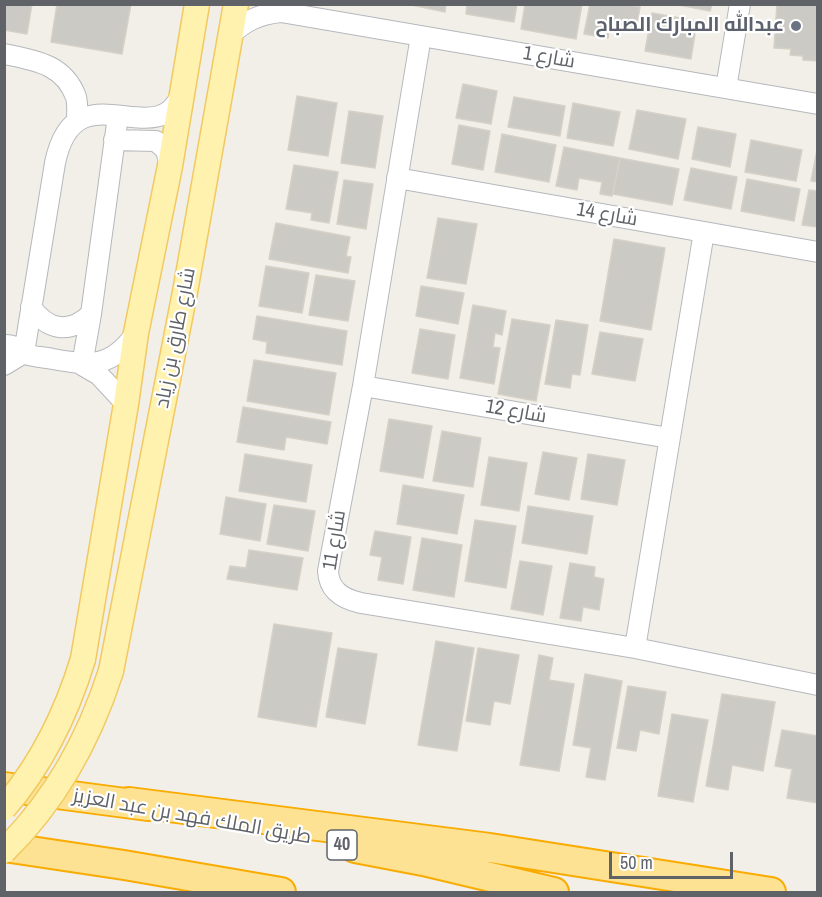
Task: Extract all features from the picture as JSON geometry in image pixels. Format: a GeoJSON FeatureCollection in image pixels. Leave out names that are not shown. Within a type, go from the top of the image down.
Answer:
{"type":"FeatureCollection","features":[{"type":"Feature","properties":{"kind":"highway","name":"طريق الملك فهد بن عبد العزيز"},"geometry":{"type":"LineString","coordinates":[[4,787],[129,802],[423,861],[555,892]]}},
{"type":"Feature","properties":{"kind":"highway"},"geometry":{"type":"LineString","coordinates":[[129,802],[490,848],[771,892]]}},
{"type":"Feature","properties":{"kind":"highway"},"geometry":{"type":"LineString","coordinates":[[4,849],[124,865],[280,892]]}},
{"type":"Feature","properties":{"kind":"highway"},"geometry":{"type":"LineString","coordinates":[[124,865],[206,892]]}},
{"type":"Feature","properties":{"kind":"main road","name":"شارع طارق بن زياد"},"geometry":{"type":"LineString","coordinates":[[4,808],[31,774],[51,741],[64,715],[83,659],[136,333],[170,166],[197,4]]}},
{"type":"Feature","properties":{"kind":"main road","name":"شارع طارق بن زياد"},"geometry":{"type":"LineString","coordinates":[[4,849],[38,814],[74,761],[93,722],[111,671],[185,292],[236,4]]}},
{"type":"Feature","properties":{"kind":"main road"},"geometry":{"type":"LineString","coordinates":[[145,291],[150,304],[162,310],[170,310],[179,305],[185,292]]}},
{"type":"Feature","properties":{"kind":"street"},"geometry":{"type":"LineString","coordinates":[[726,88],[740,4]]}},
{"type":"Feature","properties":{"kind":"street","name":"شارع 1"},"geometry":{"type":"LineString","coordinates":[[229,36],[252,18],[276,8],[421,36],[818,104]]}},
{"type":"Feature","properties":{"kind":"street","name":"شارع 11"},"geometry":{"type":"LineString","coordinates":[[421,36],[363,386],[328,571],[328,579],[334,590],[347,599],[361,603],[634,648],[818,685]]}},
{"type":"Feature","properties":{"kind":"street"},"geometry":{"type":"LineString","coordinates":[[4,54],[44,63],[60,74],[77,99],[77,121]]}},
{"type":"Feature","properties":{"kind":"street"},"geometry":{"type":"LineString","coordinates":[[24,353],[57,151],[64,136],[77,121],[88,115],[158,117],[172,110],[182,95]]}},
{"type":"Feature","properties":{"kind":"street"},"geometry":{"type":"LineString","coordinates":[[82,365],[118,116]]}},
{"type":"Feature","properties":{"kind":"street"},"geometry":{"type":"LineString","coordinates":[[114,140],[156,141],[166,150],[170,166]]}},
{"type":"Feature","properties":{"kind":"street","name":"شارع 14"},"geometry":{"type":"LineString","coordinates":[[397,178],[818,252]]}},
{"type":"Feature","properties":{"kind":"street"},"geometry":{"type":"LineString","coordinates":[[634,648],[704,232]]}},
{"type":"Feature","properties":{"kind":"street"},"geometry":{"type":"LineString","coordinates":[[31,307],[45,322],[64,327],[75,326],[91,314]]}},
{"type":"Feature","properties":{"kind":"street"},"geometry":{"type":"LineString","coordinates":[[82,365],[109,358],[124,348],[136,333]]}},
{"type":"Feature","properties":{"kind":"street"},"geometry":{"type":"LineString","coordinates":[[4,345],[16,346],[24,353],[82,365],[99,375],[126,404]]}},
{"type":"Feature","properties":{"kind":"street"},"geometry":{"type":"LineString","coordinates":[[4,365],[24,353]]}},
{"type":"Feature","properties":{"kind":"street","name":"شارع 12"},"geometry":{"type":"LineString","coordinates":[[363,386],[669,438]]}},
{"type":"Feature","properties":{"kind":"building"},"geometry":{"type":"Polygon","coordinates":[[[4,4],[32,4],[27,34],[4,30],[4,4]]]}},
{"type":"Feature","properties":{"kind":"building"},"geometry":{"type":"Polygon","coordinates":[[[57,4],[131,4],[122,54],[51,42],[57,4]]]}},
{"type":"Feature","properties":{"kind":"building"},"geometry":{"type":"Polygon","coordinates":[[[407,4],[446,4],[445,12],[407,4]]]}},
{"type":"Feature","properties":{"kind":"building"},"geometry":{"type":"Polygon","coordinates":[[[467,4],[517,4],[514,22],[466,14],[467,4]]]}},
{"type":"Feature","properties":{"kind":"building"},"geometry":{"type":"Polygon","coordinates":[[[525,4],[582,4],[576,39],[521,29],[525,4]]]}},
{"type":"Feature","properties":{"kind":"building"},"geometry":{"type":"Polygon","coordinates":[[[590,4],[624,4],[640,7],[636,30],[610,26],[608,38],[584,34],[590,4]]]}},
{"type":"Feature","properties":{"kind":"building"},"geometry":{"type":"Polygon","coordinates":[[[674,4],[712,4],[710,11],[674,4]]]}},
{"type":"Feature","properties":{"kind":"building","name":"عبدالله المبارك الصباح"},"geometry":{"type":"Polygon","coordinates":[[[777,4],[818,4],[818,61],[803,60],[803,56],[790,55],[791,49],[774,48],[777,4]]]}},
{"type":"Feature","properties":{"kind":"building"},"geometry":{"type":"Polygon","coordinates":[[[652,13],[697,21],[691,59],[645,51],[652,13]]]}},
{"type":"Feature","properties":{"kind":"building"},"geometry":{"type":"Polygon","coordinates":[[[463,84],[497,91],[491,124],[456,118],[463,84]]]}},
{"type":"Feature","properties":{"kind":"building"},"geometry":{"type":"Polygon","coordinates":[[[297,96],[337,103],[328,156],[288,150],[297,96]]]}},
{"type":"Feature","properties":{"kind":"building"},"geometry":{"type":"Polygon","coordinates":[[[514,97],[565,106],[560,136],[508,127],[514,97]]]}},
{"type":"Feature","properties":{"kind":"building"},"geometry":{"type":"Polygon","coordinates":[[[573,103],[620,112],[613,146],[567,138],[573,103]]]}},
{"type":"Feature","properties":{"kind":"building"},"geometry":{"type":"Polygon","coordinates":[[[637,110],[686,119],[678,159],[629,149],[637,110]]]}},
{"type":"Feature","properties":{"kind":"building"},"geometry":{"type":"Polygon","coordinates":[[[349,111],[383,116],[375,168],[341,163],[349,111]]]}},
{"type":"Feature","properties":{"kind":"building"},"geometry":{"type":"Polygon","coordinates":[[[459,125],[490,131],[483,170],[452,164],[459,125]]]}},
{"type":"Feature","properties":{"kind":"building"},"geometry":{"type":"Polygon","coordinates":[[[698,127],[736,134],[730,167],[692,159],[698,127]]]}},
{"type":"Feature","properties":{"kind":"building"},"geometry":{"type":"Polygon","coordinates":[[[502,134],[556,145],[549,182],[495,172],[502,134]]]}},
{"type":"Feature","properties":{"kind":"building"},"geometry":{"type":"Polygon","coordinates":[[[751,140],[802,150],[796,181],[745,172],[751,140]]]}},
{"type":"Feature","properties":{"kind":"building"},"geometry":{"type":"Polygon","coordinates":[[[818,145],[818,182],[811,181],[818,145]]]}},
{"type":"Feature","properties":{"kind":"building"},"geometry":{"type":"Polygon","coordinates":[[[564,147],[620,158],[612,196],[600,194],[602,182],[579,178],[577,190],[556,186],[564,147]]]}},
{"type":"Feature","properties":{"kind":"building"},"geometry":{"type":"Polygon","coordinates":[[[620,158],[679,169],[672,205],[613,194],[620,158]]]}},
{"type":"Feature","properties":{"kind":"building"},"geometry":{"type":"Polygon","coordinates":[[[294,165],[338,172],[329,223],[311,220],[312,213],[286,209],[294,165]]]}},
{"type":"Feature","properties":{"kind":"building"},"geometry":{"type":"Polygon","coordinates":[[[691,168],[737,177],[731,209],[684,200],[691,168]]]}},
{"type":"Feature","properties":{"kind":"building"},"geometry":{"type":"Polygon","coordinates":[[[747,179],[800,189],[794,221],[741,211],[747,179]]]}},
{"type":"Feature","properties":{"kind":"building"},"geometry":{"type":"Polygon","coordinates":[[[344,180],[373,184],[366,229],[337,224],[344,180]]]}},
{"type":"Feature","properties":{"kind":"building"},"geometry":{"type":"Polygon","coordinates":[[[809,190],[818,191],[818,227],[802,225],[809,190]]]}},
{"type":"Feature","properties":{"kind":"building"},"geometry":{"type":"Polygon","coordinates":[[[438,218],[477,224],[466,284],[427,278],[438,218]]]}},
{"type":"Feature","properties":{"kind":"building"},"geometry":{"type":"Polygon","coordinates":[[[276,223],[350,237],[346,256],[351,257],[348,273],[269,259],[276,223]]]}},
{"type":"Feature","properties":{"kind":"building"},"geometry":{"type":"Polygon","coordinates":[[[614,239],[665,248],[651,330],[600,321],[614,239]]]}},
{"type":"Feature","properties":{"kind":"building"},"geometry":{"type":"Polygon","coordinates":[[[266,266],[309,273],[302,313],[259,306],[266,266]]]}},
{"type":"Feature","properties":{"kind":"building"},"geometry":{"type":"Polygon","coordinates":[[[316,275],[355,281],[348,321],[309,315],[316,275]]]}},
{"type":"Feature","properties":{"kind":"building"},"geometry":{"type":"Polygon","coordinates":[[[421,286],[464,293],[458,324],[416,316],[421,286]]]}},
{"type":"Feature","properties":{"kind":"building"},"geometry":{"type":"Polygon","coordinates":[[[473,305],[506,311],[502,335],[495,333],[493,347],[500,348],[494,384],[460,378],[473,305]]]}},
{"type":"Feature","properties":{"kind":"building"},"geometry":{"type":"Polygon","coordinates":[[[257,316],[347,331],[342,365],[266,353],[267,342],[253,339],[257,316]]]}},
{"type":"Feature","properties":{"kind":"building"},"geometry":{"type":"Polygon","coordinates":[[[512,319],[550,325],[536,401],[498,394],[512,319]]]}},
{"type":"Feature","properties":{"kind":"building"},"geometry":{"type":"Polygon","coordinates":[[[556,320],[588,325],[580,375],[572,374],[570,388],[545,384],[556,320]]]}},
{"type":"Feature","properties":{"kind":"building"},"geometry":{"type":"Polygon","coordinates":[[[420,329],[455,335],[448,379],[412,373],[420,329]]]}},
{"type":"Feature","properties":{"kind":"building"},"geometry":{"type":"Polygon","coordinates":[[[600,332],[643,339],[635,381],[592,374],[600,332]]]}},
{"type":"Feature","properties":{"kind":"building"},"geometry":{"type":"Polygon","coordinates":[[[254,360],[336,373],[329,415],[247,401],[254,360]]]}},
{"type":"Feature","properties":{"kind":"building"},"geometry":{"type":"Polygon","coordinates":[[[243,407],[331,422],[327,444],[286,437],[284,450],[237,442],[243,407]]]}},
{"type":"Feature","properties":{"kind":"building"},"geometry":{"type":"Polygon","coordinates":[[[389,419],[432,426],[423,478],[380,471],[389,419]]]}},
{"type":"Feature","properties":{"kind":"building"},"geometry":{"type":"Polygon","coordinates":[[[442,431],[481,438],[473,487],[433,481],[442,431]]]}},
{"type":"Feature","properties":{"kind":"building"},"geometry":{"type":"Polygon","coordinates":[[[543,452],[577,458],[569,500],[535,494],[543,452]]]}},
{"type":"Feature","properties":{"kind":"building"},"geometry":{"type":"Polygon","coordinates":[[[245,454],[312,465],[306,502],[239,491],[245,454]]]}},
{"type":"Feature","properties":{"kind":"building"},"geometry":{"type":"Polygon","coordinates":[[[588,454],[625,460],[617,505],[581,499],[588,454]]]}},
{"type":"Feature","properties":{"kind":"building"},"geometry":{"type":"Polygon","coordinates":[[[489,457],[527,463],[519,511],[481,505],[489,457]]]}},
{"type":"Feature","properties":{"kind":"building"},"geometry":{"type":"Polygon","coordinates":[[[403,485],[464,495],[457,534],[397,524],[403,485]]]}},
{"type":"Feature","properties":{"kind":"building"},"geometry":{"type":"Polygon","coordinates":[[[226,497],[266,504],[260,541],[220,534],[226,497]]]}},
{"type":"Feature","properties":{"kind":"building"},"geometry":{"type":"Polygon","coordinates":[[[274,505],[315,511],[308,551],[267,544],[274,505]]]}},
{"type":"Feature","properties":{"kind":"building"},"geometry":{"type":"Polygon","coordinates":[[[528,506],[593,516],[587,554],[522,543],[528,506]]]}},
{"type":"Feature","properties":{"kind":"building"},"geometry":{"type":"Polygon","coordinates":[[[475,520],[516,526],[506,588],[465,581],[475,520]]]}},
{"type":"Feature","properties":{"kind":"building"},"geometry":{"type":"Polygon","coordinates":[[[375,531],[411,537],[403,584],[378,580],[382,557],[370,555],[375,531]]]}},
{"type":"Feature","properties":{"kind":"building"},"geometry":{"type":"Polygon","coordinates":[[[422,538],[462,545],[454,597],[413,590],[422,538]]]}},
{"type":"Feature","properties":{"kind":"building"},"geometry":{"type":"Polygon","coordinates":[[[249,550],[303,558],[297,590],[227,579],[230,566],[246,568],[249,550]]]}},
{"type":"Feature","properties":{"kind":"building"},"geometry":{"type":"Polygon","coordinates":[[[520,561],[552,566],[543,615],[511,609],[520,561]]]}},
{"type":"Feature","properties":{"kind":"building"},"geometry":{"type":"Polygon","coordinates":[[[570,563],[595,567],[594,577],[604,579],[599,610],[583,607],[581,621],[560,618],[570,563]]]}},
{"type":"Feature","properties":{"kind":"building"},"geometry":{"type":"Polygon","coordinates":[[[274,624],[332,633],[316,727],[258,717],[274,624]]]}},
{"type":"Feature","properties":{"kind":"building"},"geometry":{"type":"Polygon","coordinates":[[[436,641],[474,648],[457,751],[418,745],[436,641]]]}},
{"type":"Feature","properties":{"kind":"building"},"geometry":{"type":"Polygon","coordinates":[[[338,648],[377,654],[365,724],[326,717],[338,648]]]}},
{"type":"Feature","properties":{"kind":"building"},"geometry":{"type":"Polygon","coordinates":[[[478,648],[519,655],[510,704],[494,701],[490,725],[466,721],[478,648]]]}},
{"type":"Feature","properties":{"kind":"building"},"geometry":{"type":"Polygon","coordinates":[[[539,655],[553,658],[549,680],[574,684],[559,771],[520,765],[539,655]]]}},
{"type":"Feature","properties":{"kind":"building"},"geometry":{"type":"Polygon","coordinates":[[[585,674],[622,681],[605,780],[586,777],[591,748],[573,745],[585,674]]]}},
{"type":"Feature","properties":{"kind":"building"},"geometry":{"type":"Polygon","coordinates":[[[628,686],[666,692],[659,734],[640,730],[636,751],[617,748],[628,686]]]}},
{"type":"Feature","properties":{"kind":"building"},"geometry":{"type":"Polygon","coordinates":[[[722,694],[775,702],[763,771],[732,765],[728,790],[706,786],[722,694]]]}},
{"type":"Feature","properties":{"kind":"building"},"geometry":{"type":"Polygon","coordinates":[[[672,714],[708,720],[693,802],[658,796],[672,714]]]}},
{"type":"Feature","properties":{"kind":"building"},"geometry":{"type":"Polygon","coordinates":[[[782,730],[818,736],[818,803],[787,798],[792,769],[775,766],[782,730]]]}},
{"type":"Feature","properties":{"kind":"place","name":"عبدالله المبارك الصباح"},"geometry":{"type":"Point","coordinates":[796,26]}}]}
